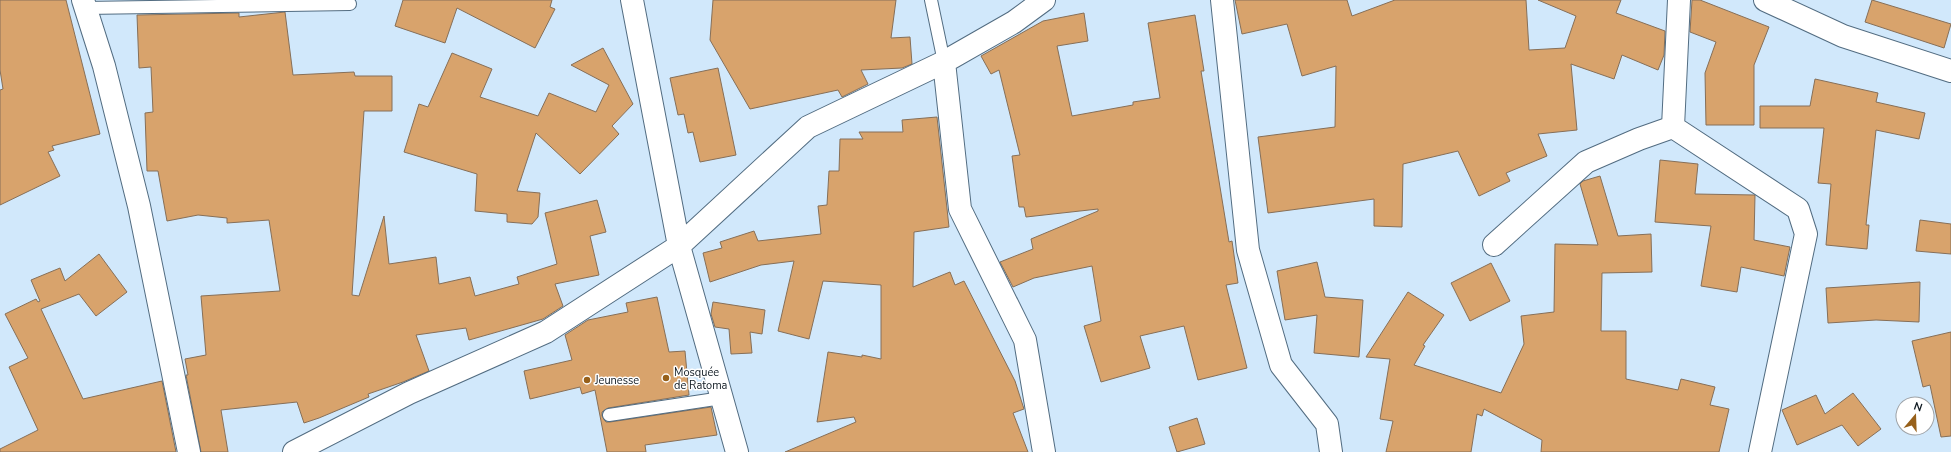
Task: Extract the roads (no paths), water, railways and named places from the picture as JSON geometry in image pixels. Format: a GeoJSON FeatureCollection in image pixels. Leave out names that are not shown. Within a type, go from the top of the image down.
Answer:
{"type":"FeatureCollection","features":[{"type":"Feature","properties":{"kind":"street"},"geometry":{"type":"LineString","coordinates":[[632,0],[679,246],[737,452]]}},
{"type":"Feature","properties":{"kind":"street"},"geometry":{"type":"LineString","coordinates":[[294,452],[409,392],[546,332],[679,246],[808,127],[944,62],[1014,22],[1044,0]]}},
{"type":"Feature","properties":{"kind":"street"},"geometry":{"type":"LineString","coordinates":[[1222,0],[1248,250],[1281,365],[1327,424],[1331,452]]}},
{"type":"Feature","properties":{"kind":"street"},"geometry":{"type":"LineString","coordinates":[[1673,127],[1680,0]]}},
{"type":"Feature","properties":{"kind":"street"},"geometry":{"type":"LineString","coordinates":[[1765,0],[1842,36],[1951,72]]}},
{"type":"Feature","properties":{"kind":"street"},"geometry":{"type":"LineString","coordinates":[[83,4],[104,66],[139,206],[189,452]]}},
{"type":"Feature","properties":{"kind":"street"},"geometry":{"type":"LineString","coordinates":[[944,62],[960,209],[1025,340],[1044,452]]}},
{"type":"Feature","properties":{"kind":"street"},"geometry":{"type":"LineString","coordinates":[[1494,245],[1586,162],[1639,138],[1673,127]]}},
{"type":"Feature","properties":{"kind":"street"},"geometry":{"type":"LineString","coordinates":[[1673,127],[1798,209],[1806,234],[1760,452]]}},
{"type":"Feature","properties":{"kind":"lane"},"geometry":{"type":"LineString","coordinates":[[931,0],[944,62]]}},
{"type":"Feature","properties":{"kind":"lane"},"geometry":{"type":"LineString","coordinates":[[83,4],[350,4]]}},
{"type":"Feature","properties":{"kind":"lane"},"geometry":{"type":"LineString","coordinates":[[609,416],[722,398]]}},
{"type":"Feature","properties":{"kind":"place","name":"Mosquée de Ratoma"},"geometry":{"type":"Point","coordinates":[666,378]}},
{"type":"Feature","properties":{"kind":"place","name":"Jeunesse"},"geometry":{"type":"Point","coordinates":[587,380]}}]}
